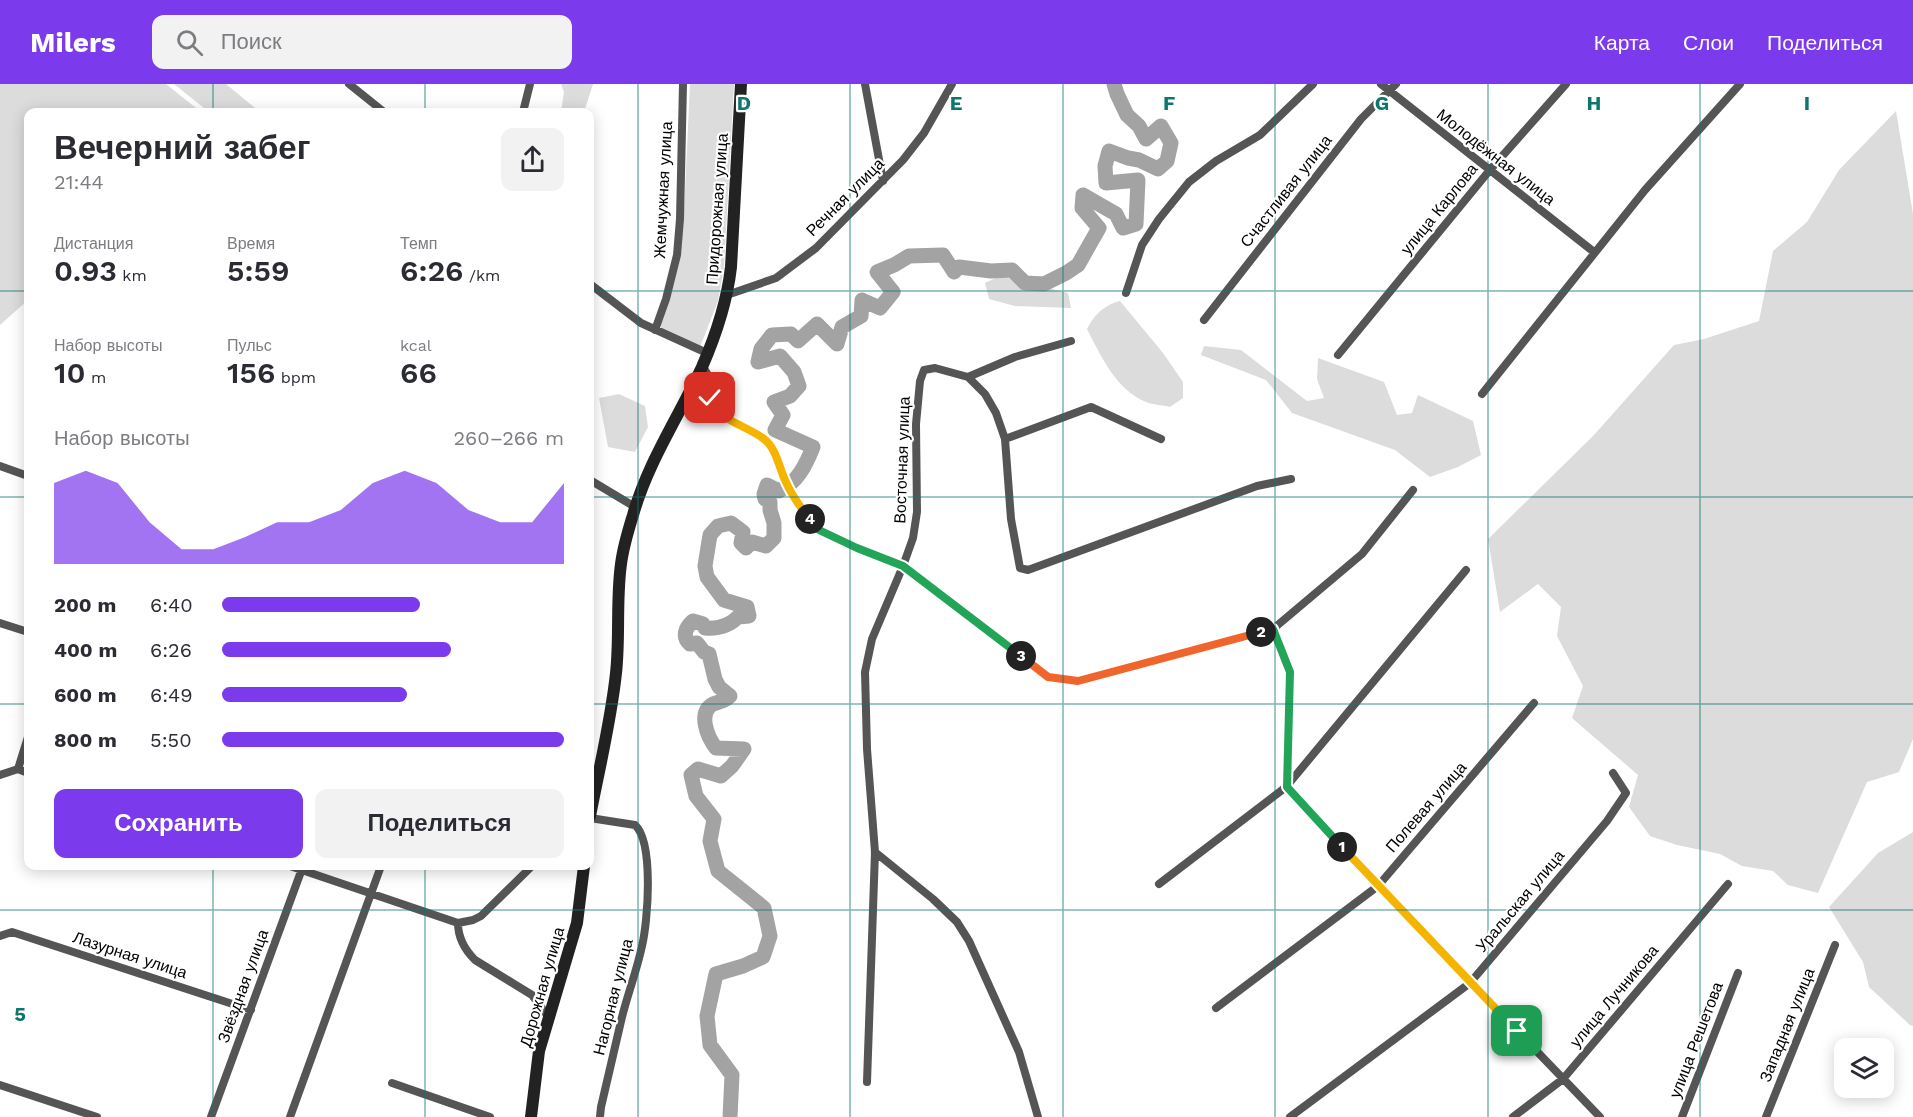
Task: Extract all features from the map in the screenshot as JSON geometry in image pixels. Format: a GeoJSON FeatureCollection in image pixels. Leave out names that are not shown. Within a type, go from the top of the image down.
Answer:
{"type":"FeatureCollection","features":[{"type":"Feature","properties":{"kind":"street"},"geometry":{"type":"LineString","coordinates":[[349,84],[379,108]]}},
{"type":"Feature","properties":{"kind":"street"},"geometry":{"type":"LineString","coordinates":[[524,108],[530,84]]}},
{"type":"Feature","properties":{"kind":"street","name":"Жемчужная улица"},"geometry":{"type":"LineString","coordinates":[[655,330],[666,299],[677,255],[683,84]]}},
{"type":"Feature","properties":{"kind":"street","name":"Придорожная улица"},"geometry":{"type":"LineString","coordinates":[[594,793],[610,716],[616,672],[621,564],[636,507],[653,463],[702,365],[720,320],[727,295],[731,267],[741,84]]}},
{"type":"Feature","properties":{"kind":"street"},"geometry":{"type":"LineString","coordinates":[[865,84],[883,181]]}},
{"type":"Feature","properties":{"kind":"street","name":"Речная улица"},"geometry":{"type":"LineString","coordinates":[[727,295],[776,278],[816,248],[903,160],[924,133],[952,84]]}},
{"type":"Feature","properties":{"kind":"street"},"geometry":{"type":"LineString","coordinates":[[1126,293],[1142,245],[1159,219],[1189,182],[1216,160],[1260,135],[1313,84]]}},
{"type":"Feature","properties":{"kind":"street","name":"Молодёжная улица"},"geometry":{"type":"LineString","coordinates":[[1381,84],[1393,87],[1489,171],[1594,252]]}},
{"type":"Feature","properties":{"kind":"street","name":"улица Карлова"},"geometry":{"type":"LineString","coordinates":[[1338,355],[1489,171],[1566,84]]}},
{"type":"Feature","properties":{"kind":"street"},"geometry":{"type":"LineString","coordinates":[[1482,394],[1645,190],[1740,84]]}},
{"type":"Feature","properties":{"kind":"street","name":"Счастливая улица"},"geometry":{"type":"LineString","coordinates":[[1204,320],[1361,119],[1393,87]]}},
{"type":"Feature","properties":{"kind":"street"},"geometry":{"type":"LineString","coordinates":[[594,287],[655,330],[707,353]]}},
{"type":"Feature","properties":{"kind":"street"},"geometry":{"type":"LineString","coordinates":[[1071,340],[1015,357],[968,377],[985,394],[996,413],[1005,439],[1011,519],[1020,568],[1028,570],[1257,486],[1291,478]]}},
{"type":"Feature","properties":{"kind":"street"},"geometry":{"type":"LineString","coordinates":[[702,365],[711,380],[710,398],[713,406],[719,413],[764,439],[771,447],[792,493],[819,530],[903,566],[1048,677],[1078,681],[1273,629],[1362,554],[1413,490]]}},
{"type":"Feature","properties":{"kind":"street","name":"Восточная улица"},"geometry":{"type":"LineString","coordinates":[[867,1082],[875,852],[867,749],[865,672],[872,639],[913,538],[917,512],[916,424],[920,381],[924,370],[935,368],[968,377]]}},
{"type":"Feature","properties":{"kind":"street"},"geometry":{"type":"LineString","coordinates":[[1005,439],[1092,407],[1161,439]]}},
{"type":"Feature","properties":{"kind":"street"},"geometry":{"type":"LineString","coordinates":[[0,466],[24,475]]}},
{"type":"Feature","properties":{"kind":"street"},"geometry":{"type":"LineString","coordinates":[[594,482],[636,507]]}},
{"type":"Feature","properties":{"kind":"street"},"geometry":{"type":"LineString","coordinates":[[1158,884],[1287,787],[1466,570]]}},
{"type":"Feature","properties":{"kind":"street"},"geometry":{"type":"LineString","coordinates":[[0,622],[24,631]]}},
{"type":"Feature","properties":{"kind":"street"},"geometry":{"type":"LineString","coordinates":[[1273,629],[1290,672],[1287,787],[1470,983],[1600,1117]]}},
{"type":"Feature","properties":{"kind":"street","name":"Полевая улица"},"geometry":{"type":"LineString","coordinates":[[1216,1008],[1378,886],[1534,703]]}},
{"type":"Feature","properties":{"kind":"street"},"geometry":{"type":"LineString","coordinates":[[18,769],[24,750]]}},
{"type":"Feature","properties":{"kind":"street"},"geometry":{"type":"LineString","coordinates":[[0,775],[18,769],[24,771]]}},
{"type":"Feature","properties":{"kind":"street","name":"Уральская улица"},"geometry":{"type":"LineString","coordinates":[[1290,1117],[1470,983],[1607,821],[1626,793],[1613,773]]}},
{"type":"Feature","properties":{"kind":"street","name":"Нагорная улица"},"geometry":{"type":"LineString","coordinates":[[594,813],[635,825],[640,830],[643,837],[648,884],[643,945],[622,1016],[600,1117]]}},
{"type":"Feature","properties":{"kind":"street"},"geometry":{"type":"LineString","coordinates":[[875,852],[933,899],[957,922],[969,940],[1019,1052],[1038,1117]]}},
{"type":"Feature","properties":{"kind":"street","name":"Звёздная улица"},"geometry":{"type":"LineString","coordinates":[[211,1117],[302,870]]}},
{"type":"Feature","properties":{"kind":"street"},"geometry":{"type":"LineString","coordinates":[[308,870],[459,923],[481,916],[528,870]]}},
{"type":"Feature","properties":{"kind":"street"},"geometry":{"type":"LineString","coordinates":[[291,1117],[380,870]]}},
{"type":"Feature","properties":{"kind":"street","name":"Дорожная улица"},"geometry":{"type":"LineString","coordinates":[[531,1117],[539,1051],[577,923],[584,870]]}},
{"type":"Feature","properties":{"kind":"street","name":"улица Лучникова"},"geometry":{"type":"LineString","coordinates":[[1514,1117],[1563,1079],[1728,884]]}},
{"type":"Feature","properties":{"kind":"street"},"geometry":{"type":"LineString","coordinates":[[459,923],[458,932],[468,953],[475,960],[532,995],[550,1019]]}},
{"type":"Feature","properties":{"kind":"street","name":"Лазурная улица"},"geometry":{"type":"LineString","coordinates":[[0,936],[12,932],[251,1010]]}},
{"type":"Feature","properties":{"kind":"street","name":"Западная улица"},"geometry":{"type":"LineString","coordinates":[[1766,1117],[1835,945]]}},
{"type":"Feature","properties":{"kind":"street","name":"улица Решетова"},"geometry":{"type":"LineString","coordinates":[[1682,1117],[1738,973]]}},
{"type":"Feature","properties":{"kind":"street"},"geometry":{"type":"LineString","coordinates":[[392,1083],[490,1117]]}},
{"type":"Feature","properties":{"kind":"street"},"geometry":{"type":"LineString","coordinates":[[0,1085],[97,1117]]}},
{"type":"Feature","properties":{"kind":"shaded area"},"geometry":{"type":"Polygon","coordinates":[[[0,84],[166,84],[196,108],[24,108],[24,304],[0,325],[0,84]]]}},
{"type":"Feature","properties":{"kind":"shaded area"},"geometry":{"type":"Polygon","coordinates":[[[174,84],[226,84],[255,108],[204,108],[174,84]]]}},
{"type":"Feature","properties":{"kind":"shaded area"},"geometry":{"type":"Polygon","coordinates":[[[561,84],[593,84],[585,108],[562,108],[564,92],[561,84]]]}},
{"type":"Feature","properties":{"kind":"shaded area"},"geometry":{"type":"Polygon","coordinates":[[[690,84],[734,84],[724,267],[718,301],[700,347],[661,329],[660,323],[678,267],[684,212],[690,84]]]}},
{"type":"Feature","properties":{"kind":"shaded area"},"geometry":{"type":"Polygon","coordinates":[[[1896,111],[1913,214],[1913,739],[1899,772],[1867,782],[1818,893],[1788,885],[1773,871],[1742,866],[1720,854],[1677,845],[1650,836],[1629,807],[1638,775],[1572,718],[1583,686],[1557,636],[1561,607],[1538,584],[1500,612],[1488,539],[1594,435],[1674,345],[1704,339],[1759,321],[1773,251],[1807,222],[1839,170],[1896,111]]]}},
{"type":"Feature","properties":{"kind":"shaded area"},"geometry":{"type":"Polygon","coordinates":[[[1000,276],[1068,293],[1071,308],[1015,306],[989,299],[985,283],[1000,276]]]}},
{"type":"Feature","properties":{"kind":"shaded area"},"geometry":{"type":"Polygon","coordinates":[[[1120,301],[1163,353],[1183,382],[1183,398],[1170,407],[1146,402],[1135,397],[1126,389],[1110,371],[1087,329],[1100,311],[1120,301]]]}},
{"type":"Feature","properties":{"kind":"shaded area"},"geometry":{"type":"Polygon","coordinates":[[[1204,346],[1241,350],[1307,401],[1324,398],[1317,379],[1318,358],[1384,382],[1397,415],[1412,413],[1418,395],[1473,421],[1481,455],[1458,467],[1430,477],[1395,450],[1292,413],[1266,380],[1201,355],[1204,346]]]}},
{"type":"Feature","properties":{"kind":"shaded area"},"geometry":{"type":"Polygon","coordinates":[[[619,394],[645,406],[648,427],[635,452],[608,447],[599,398],[619,394]]]}},
{"type":"Feature","properties":{"kind":"shaded area"},"geometry":{"type":"Polygon","coordinates":[[[1913,832],[1913,1026],[1869,987],[1863,962],[1829,907],[1878,853],[1913,832]]]}},
{"type":"Feature","properties":{"kind":"waterway"},"geometry":{"type":"LineString","coordinates":[[730,1117],[732,1075],[710,1045],[707,1016],[716,974],[763,957],[770,936],[764,908],[718,871],[710,841],[714,819],[696,796],[691,775],[698,769],[721,776],[732,766],[744,749],[716,748],[710,738],[705,719],[708,708],[730,696],[719,687],[709,654],[704,652],[697,643],[690,644],[685,635],[693,621],[703,624],[705,628],[714,628],[727,625],[738,617],[749,616],[747,607],[724,600],[707,577],[705,566],[710,535],[718,526],[731,523],[743,532],[741,543],[746,548],[752,542],[766,546],[774,538],[770,502],[765,499],[764,494],[767,485],[779,491],[785,488],[804,467],[813,447],[775,430],[783,415],[774,402],[790,396],[799,386],[794,372],[780,356],[758,362],[761,349],[772,335],[791,334],[798,341],[817,324],[837,344],[842,327],[861,316],[862,300],[880,308],[893,292],[877,272],[909,256],[943,255],[954,272],[959,267],[991,271],[1012,270],[1025,283],[1044,284],[1078,265],[1099,228],[1082,208],[1083,195],[1116,214],[1123,228],[1136,224],[1138,180],[1106,183],[1105,166],[1109,151],[1139,160],[1158,169],[1167,161],[1171,143],[1161,126],[1146,139],[1139,126],[1127,115],[1114,84]]}},
{"type":"Feature","properties":{"kind":"route"},"geometry":{"type":"LineString","coordinates":[[710,398],[719,413],[764,439],[771,447],[792,493],[819,530],[903,566],[1048,677],[1078,681],[1273,629],[1290,672],[1287,787],[1517,1031]]}}]}
